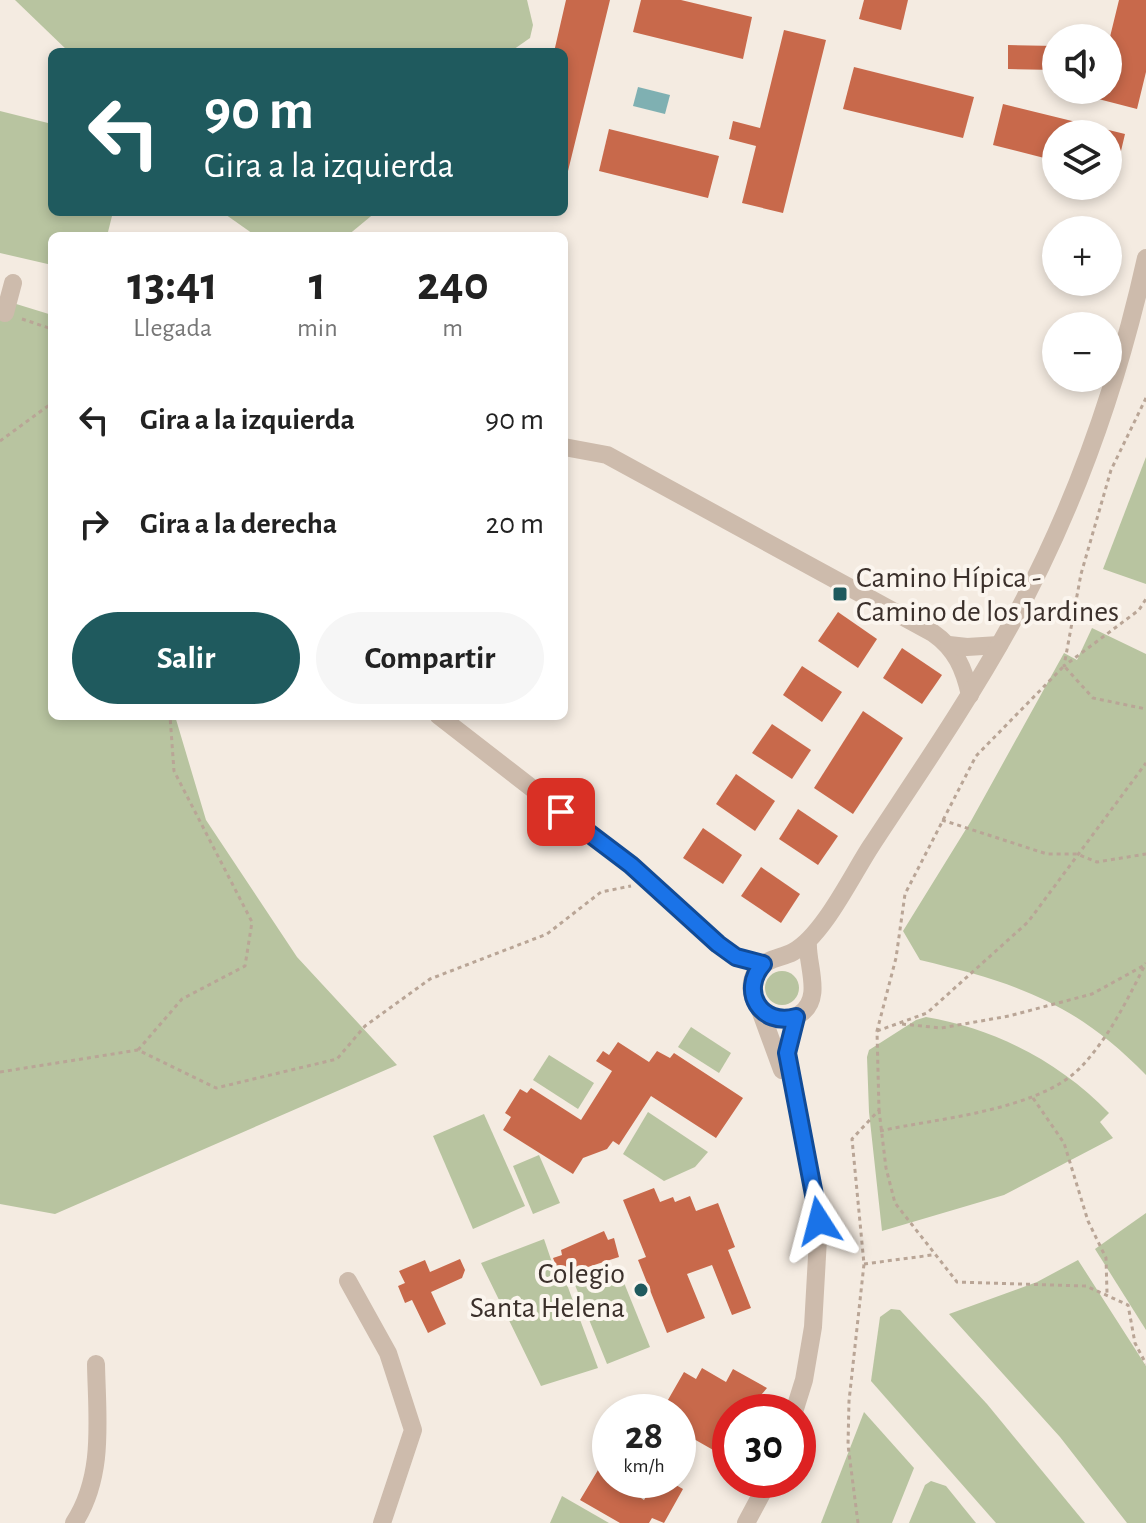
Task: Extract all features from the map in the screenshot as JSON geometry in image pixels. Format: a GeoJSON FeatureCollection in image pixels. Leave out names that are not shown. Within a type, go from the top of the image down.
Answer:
{"type":"FeatureCollection","features":[{"type":"Feature","properties":{"kind":"street"},"geometry":{"type":"LineString","coordinates":[[444,720],[651,882],[736,957],[763,964],[782,957],[808,941],[970,695],[999,645],[1053,534],[1091,442],[1129,332],[1146,258]]}},
{"type":"Feature","properties":{"kind":"street"},"geometry":{"type":"LineString","coordinates":[[5,313],[13,283]]}},
{"type":"Feature","properties":{"kind":"street"},"geometry":{"type":"LineString","coordinates":[[568,448],[607,455],[674,489],[949,645],[999,645]]}},
{"type":"Feature","properties":{"kind":"street"},"geometry":{"type":"LineString","coordinates":[[949,645],[962,669],[970,695]]}},
{"type":"Feature","properties":{"kind":"street"},"geometry":{"type":"LineString","coordinates":[[800,1394],[813,1327],[819,1221],[787,1053],[796,1017],[811,1002],[813,981],[809,971],[808,941]]}},
{"type":"Feature","properties":{"kind":"street"},"geometry":{"type":"LineString","coordinates":[[782,957],[802,964],[809,971]]}},
{"type":"Feature","properties":{"kind":"street"},"geometry":{"type":"LineString","coordinates":[[763,964],[752,981],[752,992],[794,1098]]}},
{"type":"Feature","properties":{"kind":"street"},"geometry":{"type":"LineString","coordinates":[[760,1010],[777,1019],[796,1017]]}},
{"type":"Feature","properties":{"kind":"street"},"geometry":{"type":"LineString","coordinates":[[348,1281],[388,1353],[413,1430],[382,1523]]}},
{"type":"Feature","properties":{"kind":"street"},"geometry":{"type":"LineString","coordinates":[[74,1523],[88,1501],[98,1455],[96,1364]]}},
{"type":"Feature","properties":{"kind":"street"},"geometry":{"type":"LineString","coordinates":[[746,1523],[759,1498]]}},
{"type":"Feature","properties":{"kind":"path"},"geometry":{"type":"LineString","coordinates":[[5,313],[48,328]]}},
{"type":"Feature","properties":{"kind":"path"},"geometry":{"type":"LineString","coordinates":[[1064,666],[1081,574],[1111,470],[1146,398]]}},
{"type":"Feature","properties":{"kind":"path"},"geometry":{"type":"LineString","coordinates":[[0,441],[48,406]]}},
{"type":"Feature","properties":{"kind":"path"},"geometry":{"type":"LineString","coordinates":[[1146,599],[1139,610],[1064,666],[976,756],[905,894],[896,958],[877,1031],[880,1131],[895,1203],[933,1254],[957,1282],[1086,1286],[1107,1294],[1128,1305],[1135,1343],[1146,1364]]}},
{"type":"Feature","properties":{"kind":"path"},"geometry":{"type":"LineString","coordinates":[[1064,666],[1093,698],[1146,709]]}},
{"type":"Feature","properties":{"kind":"path"},"geometry":{"type":"LineString","coordinates":[[138,1050],[182,999],[245,966],[252,922],[174,771],[170,720]]}},
{"type":"Feature","properties":{"kind":"path"},"geometry":{"type":"LineString","coordinates":[[877,1031],[927,1013],[1028,922],[1146,763]]}},
{"type":"Feature","properties":{"kind":"path"},"geometry":{"type":"LineString","coordinates":[[941,820],[1047,854],[1077,854],[1097,862],[1146,854]]}},
{"type":"Feature","properties":{"kind":"path"},"geometry":{"type":"LineString","coordinates":[[0,1072],[138,1050],[216,1088],[337,1059],[365,1026],[430,979],[547,934],[601,892],[651,882]]}},
{"type":"Feature","properties":{"kind":"path"},"geometry":{"type":"LineString","coordinates":[[898,1024],[941,1028],[1009,1016],[1092,994],[1146,964]]}},
{"type":"Feature","properties":{"kind":"path"},"geometry":{"type":"LineString","coordinates":[[880,1131],[1033,1098],[1078,1069],[1116,1020],[1146,964]]}},
{"type":"Feature","properties":{"kind":"path"},"geometry":{"type":"LineString","coordinates":[[1033,1098],[1064,1143],[1088,1221],[1106,1258],[1107,1294]]}},
{"type":"Feature","properties":{"kind":"path"},"geometry":{"type":"LineString","coordinates":[[858,1523],[848,1445],[849,1401],[864,1264],[852,1139],[879,1110]]}},
{"type":"Feature","properties":{"kind":"path"},"geometry":{"type":"LineString","coordinates":[[864,1264],[933,1254]]}},
{"type":"Feature","properties":{"kind":"green space"},"geometry":{"type":"Polygon","coordinates":[[[15,0],[527,0],[533,25],[530,38],[516,48],[65,48],[15,0]]]}},
{"type":"Feature","properties":{"kind":"green space"},"geometry":{"type":"Polygon","coordinates":[[[0,111],[48,123],[48,216],[112,216],[108,232],[48,232],[48,264],[0,253],[0,111]]]}},
{"type":"Feature","properties":{"kind":"green space"},"geometry":{"type":"Polygon","coordinates":[[[228,216],[371,216],[352,232],[250,232],[228,216]]]}},
{"type":"Feature","properties":{"kind":"green space"},"geometry":{"type":"Polygon","coordinates":[[[0,299],[48,314],[48,720],[176,720],[206,820],[297,957],[397,1065],[55,1214],[0,1204],[0,299]]]}},
{"type":"Feature","properties":{"kind":"green space"},"geometry":{"type":"Polygon","coordinates":[[[1146,457],[1146,584],[1103,569],[1146,457]]]}},
{"type":"Feature","properties":{"kind":"green space"},"geometry":{"type":"Polygon","coordinates":[[[1092,628],[1146,654],[1146,1075],[1094,1029],[1042,999],[986,977],[920,960],[903,931],[971,821],[1064,653],[1077,660],[1092,628]]]}},
{"type":"Feature","properties":{"kind":"green space"},"geometry":{"type":"Polygon","coordinates":[[[782,971],[794,976],[799,988],[794,1000],[782,1005],[770,1000],[765,988],[770,976],[782,971]]]}},
{"type":"Feature","properties":{"kind":"green space"},"geometry":{"type":"Polygon","coordinates":[[[926,1017],[952,1022],[1002,1039],[1048,1063],[1109,1113],[1100,1122],[1113,1138],[1004,1195],[882,1231],[869,1112],[867,1057],[869,1050],[916,1020],[926,1017]]]}},
{"type":"Feature","properties":{"kind":"green space"},"geometry":{"type":"Polygon","coordinates":[[[691,1027],[731,1053],[719,1073],[678,1047],[691,1027]]]}},
{"type":"Feature","properties":{"kind":"green space"},"geometry":{"type":"Polygon","coordinates":[[[549,1055],[594,1083],[578,1109],[533,1080],[549,1055]]]}},
{"type":"Feature","properties":{"kind":"green space"},"geometry":{"type":"Polygon","coordinates":[[[648,1112],[708,1152],[695,1167],[664,1181],[623,1154],[648,1112]]]}},
{"type":"Feature","properties":{"kind":"green space"},"geometry":{"type":"Polygon","coordinates":[[[484,1114],[525,1206],[473,1229],[433,1136],[484,1114]]]}},
{"type":"Feature","properties":{"kind":"green space"},"geometry":{"type":"Polygon","coordinates":[[[539,1155],[560,1203],[533,1214],[513,1166],[539,1155]]]}},
{"type":"Feature","properties":{"kind":"green space"},"geometry":{"type":"Polygon","coordinates":[[[1146,1213],[1146,1330],[1095,1249],[1146,1213]]]}},
{"type":"Feature","properties":{"kind":"green space"},"geometry":{"type":"Polygon","coordinates":[[[544,1239],[559,1283],[566,1282],[598,1368],[541,1386],[481,1263],[544,1239]]]}},
{"type":"Feature","properties":{"kind":"green space"},"geometry":{"type":"Polygon","coordinates":[[[1078,1260],[1146,1366],[1146,1523],[1127,1523],[1060,1437],[949,1314],[1037,1282],[1078,1260]]]}},
{"type":"Feature","properties":{"kind":"green space"},"geometry":{"type":"Polygon","coordinates":[[[618,1268],[650,1347],[607,1364],[575,1285],[618,1268]]]}},
{"type":"Feature","properties":{"kind":"green space"},"geometry":{"type":"Polygon","coordinates":[[[891,1309],[900,1310],[987,1404],[1085,1523],[996,1523],[871,1381],[880,1317],[891,1309]]]}},
{"type":"Feature","properties":{"kind":"green space"},"geometry":{"type":"Polygon","coordinates":[[[864,1412],[914,1468],[892,1523],[821,1523],[864,1412]]]}},
{"type":"Feature","properties":{"kind":"green space"},"geometry":{"type":"Polygon","coordinates":[[[931,1481],[946,1486],[976,1523],[909,1523],[925,1485],[931,1481]]]}},
{"type":"Feature","properties":{"kind":"green space"},"geometry":{"type":"Polygon","coordinates":[[[562,1496],[609,1523],[550,1523],[562,1496]]]}},
{"type":"Feature","properties":{"kind":"water"},"geometry":{"type":"Polygon","coordinates":[[[638,87],[670,95],[665,114],[633,106],[638,87]]]}},
{"type":"Feature","properties":{"kind":"building"},"geometry":{"type":"Polygon","coordinates":[[[566,0],[610,0],[568,171],[568,48],[555,48],[566,0]]]}},
{"type":"Feature","properties":{"kind":"building"},"geometry":{"type":"Polygon","coordinates":[[[641,0],[681,0],[752,17],[743,59],[633,32],[641,0]]]}},
{"type":"Feature","properties":{"kind":"building"},"geometry":{"type":"Polygon","coordinates":[[[864,0],[908,0],[901,30],[859,19],[864,0]]]}},
{"type":"Feature","properties":{"kind":"building"},"geometry":{"type":"Polygon","coordinates":[[[1119,0],[1146,0],[1146,72],[1137,109],[1118,104],[1122,104],[1122,24],[1113,24],[1119,0]]]}},
{"type":"Feature","properties":{"kind":"building"},"geometry":{"type":"Polygon","coordinates":[[[784,30],[826,40],[783,213],[742,203],[756,146],[729,139],[733,121],[760,128],[784,30]]]}},
{"type":"Feature","properties":{"kind":"building"},"geometry":{"type":"Polygon","coordinates":[[[1008,45],[1042,46],[1042,70],[1008,69],[1008,45]]]}},
{"type":"Feature","properties":{"kind":"building"},"geometry":{"type":"Polygon","coordinates":[[[854,67],[974,97],[963,138],[843,109],[854,67]]]}},
{"type":"Feature","properties":{"kind":"building"},"geometry":{"type":"Polygon","coordinates":[[[1003,104],[1068,120],[1042,120],[1042,157],[993,145],[1003,104]]]}},
{"type":"Feature","properties":{"kind":"building"},"geometry":{"type":"Polygon","coordinates":[[[609,129],[719,156],[708,198],[599,171],[609,129]]]}},
{"type":"Feature","properties":{"kind":"building"},"geometry":{"type":"Polygon","coordinates":[[[838,612],[877,639],[858,668],[818,641],[838,612]]]}},
{"type":"Feature","properties":{"kind":"building"},"geometry":{"type":"Polygon","coordinates":[[[902,648],[942,675],[922,704],[883,678],[902,648]]]}},
{"type":"Feature","properties":{"kind":"building"},"geometry":{"type":"Polygon","coordinates":[[[802,666],[842,692],[822,722],[783,695],[802,666]]]}},
{"type":"Feature","properties":{"kind":"building"},"geometry":{"type":"Polygon","coordinates":[[[863,711],[903,738],[853,814],[814,788],[863,711]]]}},
{"type":"Feature","properties":{"kind":"building"},"geometry":{"type":"Polygon","coordinates":[[[772,724],[811,750],[792,779],[752,753],[772,724]]]}},
{"type":"Feature","properties":{"kind":"building"},"geometry":{"type":"Polygon","coordinates":[[[736,774],[775,801],[755,831],[716,804],[736,774]]]}},
{"type":"Feature","properties":{"kind":"building"},"geometry":{"type":"Polygon","coordinates":[[[798,809],[838,836],[818,865],[779,839],[798,809]]]}},
{"type":"Feature","properties":{"kind":"building"},"geometry":{"type":"Polygon","coordinates":[[[703,828],[742,855],[723,884],[683,858],[703,828]]]}},
{"type":"Feature","properties":{"kind":"building"},"geometry":{"type":"Polygon","coordinates":[[[761,867],[800,894],[781,923],[741,896],[761,867]]]}},
{"type":"Feature","properties":{"kind":"building"},"geometry":{"type":"Polygon","coordinates":[[[618,1042],[649,1062],[657,1051],[670,1058],[674,1053],[743,1098],[716,1138],[651,1096],[619,1145],[613,1141],[607,1149],[583,1158],[573,1174],[503,1130],[511,1117],[505,1113],[520,1089],[527,1093],[531,1088],[581,1120],[612,1071],[596,1061],[603,1051],[609,1055],[618,1042]]]}},
{"type":"Feature","properties":{"kind":"building"},"geometry":{"type":"Polygon","coordinates":[[[654,1188],[660,1202],[673,1197],[675,1202],[690,1196],[696,1211],[718,1203],[735,1247],[728,1250],[751,1308],[732,1315],[712,1265],[687,1274],[705,1318],[667,1333],[638,1260],[646,1257],[623,1200],[654,1188]]]}},
{"type":"Feature","properties":{"kind":"building"},"geometry":{"type":"Polygon","coordinates":[[[604,1231],[608,1240],[614,1238],[619,1257],[560,1276],[553,1258],[562,1255],[561,1250],[604,1231]]]}},
{"type":"Feature","properties":{"kind":"building"},"geometry":{"type":"Polygon","coordinates":[[[460,1259],[465,1270],[462,1278],[431,1292],[446,1324],[428,1333],[412,1300],[405,1303],[398,1286],[405,1283],[399,1271],[425,1260],[430,1272],[460,1259]]]}},
{"type":"Feature","properties":{"kind":"building"},"geometry":{"type":"Polygon","coordinates":[[[702,1368],[726,1382],[733,1369],[767,1388],[762,1394],[712,1394],[712,1449],[696,1440],[696,1394],[671,1394],[684,1372],[696,1379],[702,1368]]]}},
{"type":"Feature","properties":{"kind":"building"},"geometry":{"type":"Polygon","coordinates":[[[592,1480],[592,1498],[678,1498],[664,1523],[652,1518],[649,1523],[620,1523],[580,1500],[592,1480]]]}},
{"type":"Feature","properties":{"kind":"place","name":"Camino Hípica - Camino de los Jardines"},"geometry":{"type":"Point","coordinates":[840,594]}},
{"type":"Feature","properties":{"kind":"place","name":"Colegio Santa Helena"},"geometry":{"type":"Point","coordinates":[641,1290]}},
{"type":"Feature","properties":{"kind":"route"},"geometry":{"type":"LineString","coordinates":[[561,812],[631,865],[695,919],[718,944],[736,957],[763,964],[752,981],[754,1002],[768,1016],[777,1019],[796,1017],[787,1053],[819,1221]]}}]}
